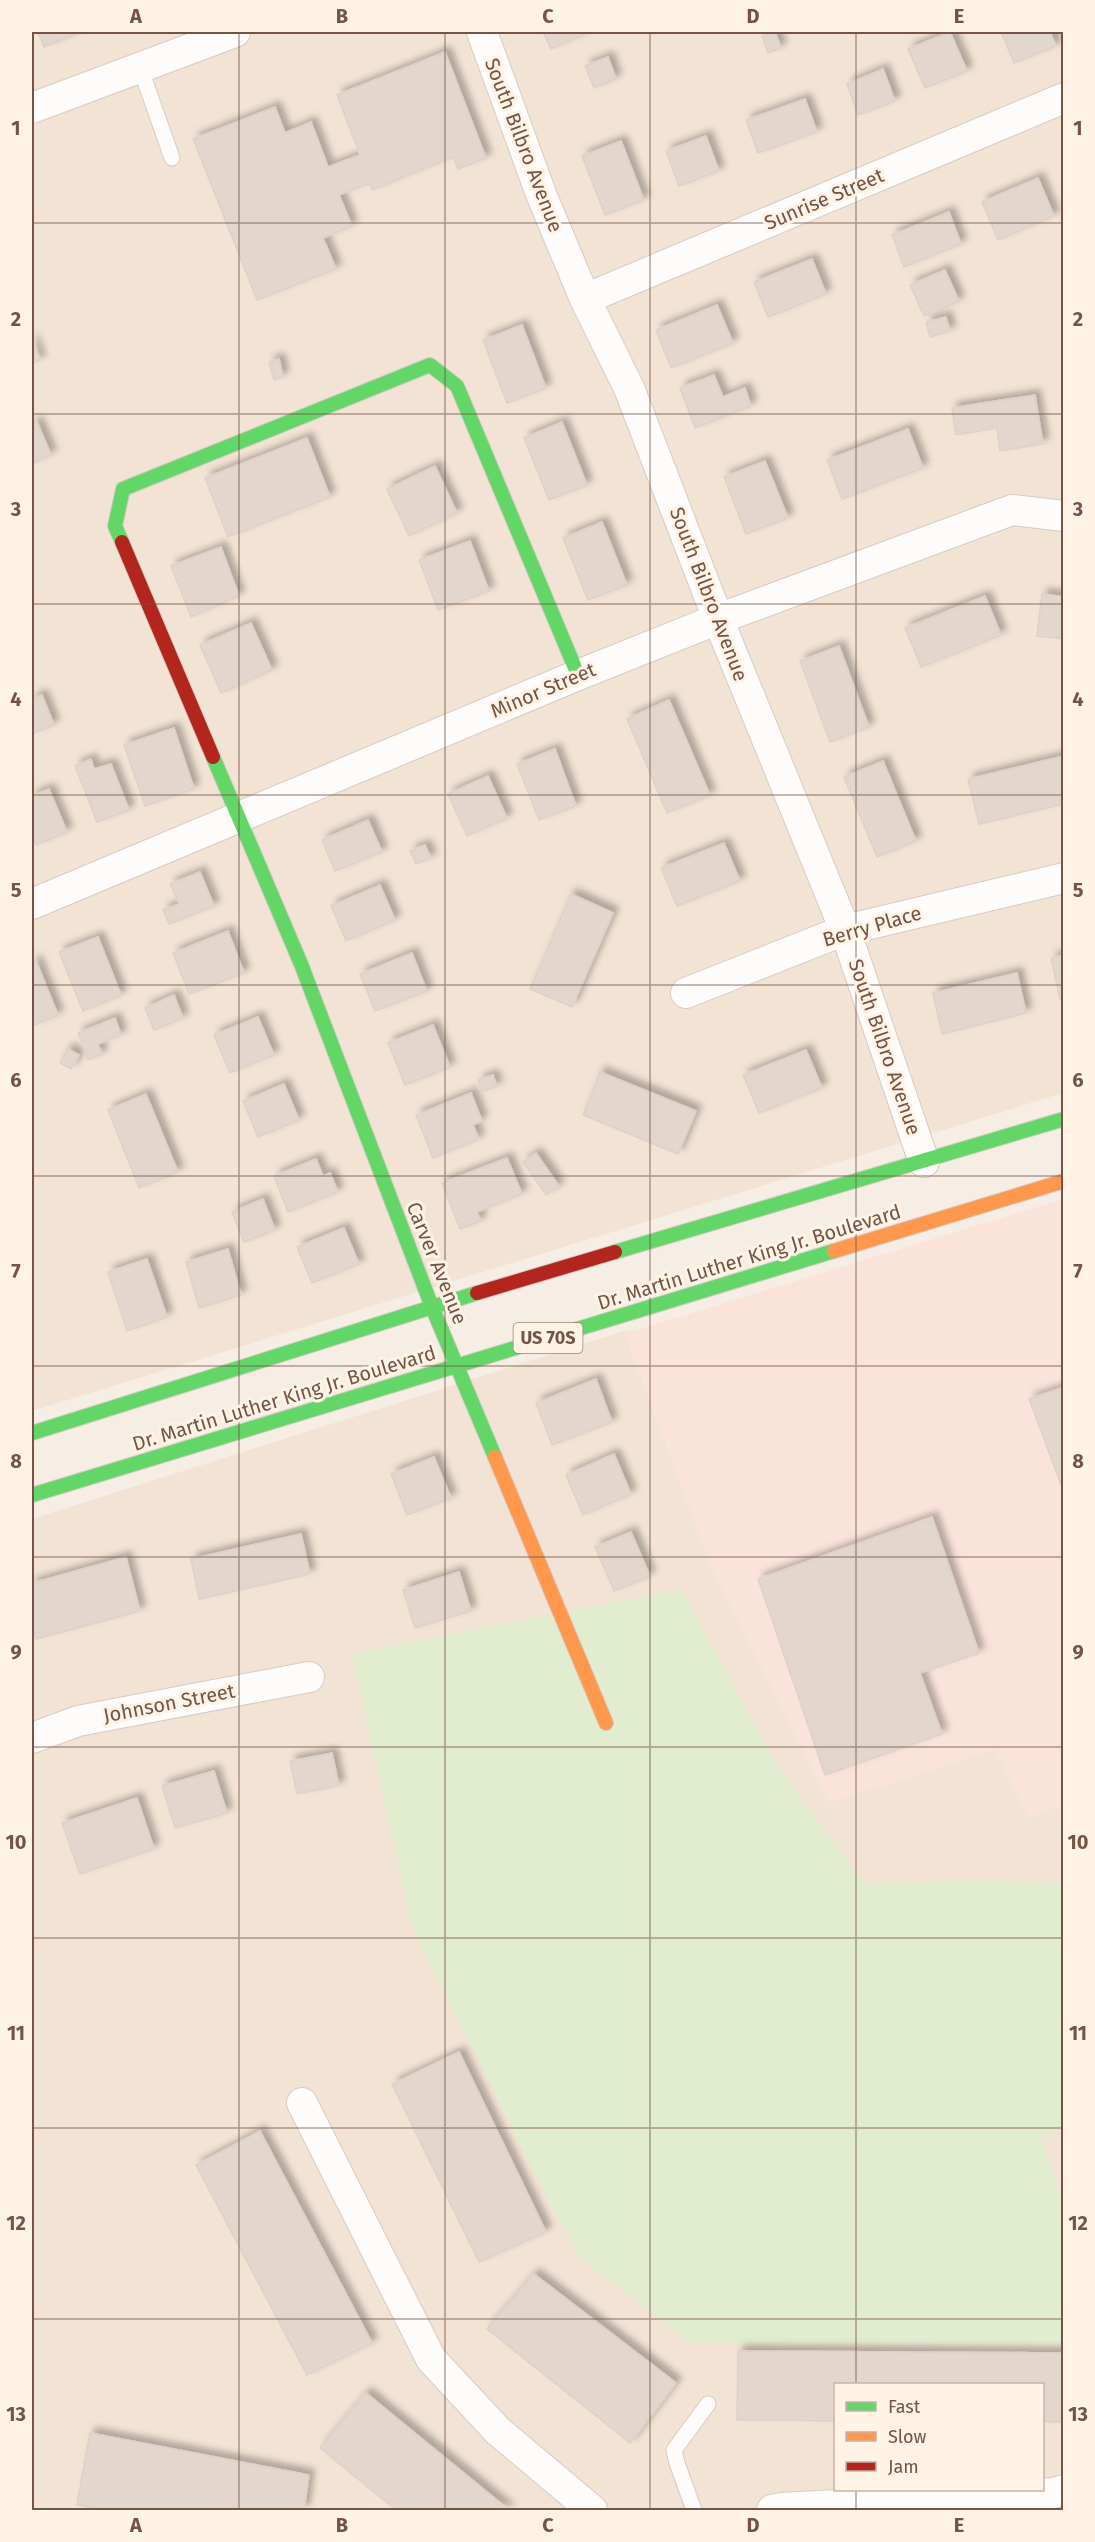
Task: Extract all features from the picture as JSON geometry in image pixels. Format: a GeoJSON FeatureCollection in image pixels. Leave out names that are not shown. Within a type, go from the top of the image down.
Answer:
{"type":"FeatureCollection","features":[{"type":"Feature","properties":{"kind":"main road","name":"Carver Avenue"},"geometry":{"type":"LineString","coordinates":[[578,675],[457,387],[430,364],[123,489],[114,526],[301,964],[432,1307],[606,1723]]}},
{"type":"Feature","properties":{"kind":"main road","name":"Dr. Martin Luther King Jr. Boulevard"},"geometry":{"type":"LineString","coordinates":[[32,1433],[432,1307],[1064,1119]]}},
{"type":"Feature","properties":{"kind":"main road","name":"Dr. Martin Luther King Jr. Boulevard"},"geometry":{"type":"LineString","coordinates":[[32,1495],[1064,1180]]}},
{"type":"Feature","properties":{"kind":"street"},"geometry":{"type":"LineString","coordinates":[[32,108],[235,32]]}},
{"type":"Feature","properties":{"kind":"street","name":"South Bilbro Avenue"},"geometry":{"type":"LineString","coordinates":[[482,32],[541,194],[585,299],[625,379],[718,619],[845,930],[924,1162]]}},
{"type":"Feature","properties":{"kind":"street","name":"Sunrise Street"},"geometry":{"type":"LineString","coordinates":[[585,299],[1064,98]]}},
{"type":"Feature","properties":{"kind":"street","name":"Minor Street"},"geometry":{"type":"LineString","coordinates":[[32,904],[237,816],[718,619],[1012,510],[1064,516]]}},
{"type":"Feature","properties":{"kind":"street","name":"Berry Place"},"geometry":{"type":"LineString","coordinates":[[686,993],[845,930],[1064,878]]}},
{"type":"Feature","properties":{"kind":"street","name":"Johnson Street"},"geometry":{"type":"LineString","coordinates":[[32,1738],[78,1721],[309,1677]]}},
{"type":"Feature","properties":{"kind":"street"},"geometry":{"type":"LineString","coordinates":[[302,2103],[431,2359],[498,2431],[592,2511]]}},
{"type":"Feature","properties":{"kind":"street"},"geometry":{"type":"LineString","coordinates":[[772,2511],[780,2508],[1007,2503],[1064,2490]]}},
{"type":"Feature","properties":{"kind":"lane"},"geometry":{"type":"LineString","coordinates":[[141,67],[172,158]]}},
{"type":"Feature","properties":{"kind":"lane"},"geometry":{"type":"LineString","coordinates":[[694,2511],[674,2450],[708,2404]]}},
{"type":"Feature","properties":{"kind":"shaded area"},"geometry":{"type":"Polygon","coordinates":[[[32,32],[1063,32],[1063,1093],[32,1411],[32,32]]]}},
{"type":"Feature","properties":{"kind":"shaded area"},"geometry":{"type":"Polygon","coordinates":[[[1063,1199],[1063,1804],[1030,1818],[996,1749],[830,1803],[716,1578],[624,1331],[636,1330],[1063,1199]]]}},
{"type":"Feature","properties":{"kind":"shaded area"},"geometry":{"type":"Polygon","coordinates":[[[624,1331],[716,1578],[996,1749],[1030,1818],[1063,1804],[1063,2510],[32,2510],[32,1519],[624,1331]]]}},
{"type":"Feature","properties":{"kind":"green space"},"geometry":{"type":"Polygon","coordinates":[[[681,1589],[776,1764],[865,1885],[981,1879],[1063,1885],[1063,2128],[1041,2137],[1063,2208],[1063,2343],[690,2343],[579,2257],[529,2163],[413,1930],[352,1654],[681,1589]]]}},
{"type":"Feature","properties":{"kind":"building"},"geometry":{"type":"Polygon","coordinates":[[[38,32],[82,32],[44,47],[38,32]]]}},
{"type":"Feature","properties":{"kind":"building"},"geometry":{"type":"Polygon","coordinates":[[[543,32],[589,32],[551,49],[543,32]]]}},
{"type":"Feature","properties":{"kind":"building"},"geometry":{"type":"Polygon","coordinates":[[[775,32],[781,48],[768,53],[762,36],[775,32]]]}},
{"type":"Feature","properties":{"kind":"building"},"geometry":{"type":"Polygon","coordinates":[[[950,32],[967,71],[925,88],[908,49],[950,32]]]}},
{"type":"Feature","properties":{"kind":"building"},"geometry":{"type":"Polygon","coordinates":[[[1001,32],[1050,32],[1056,46],[1014,63],[1001,32]]]}},
{"type":"Feature","properties":{"kind":"building"},"geometry":{"type":"Polygon","coordinates":[[[445,52],[486,158],[458,169],[453,157],[372,190],[369,183],[339,195],[352,226],[323,238],[336,269],[257,300],[193,139],[275,107],[285,133],[311,122],[328,167],[360,155],[337,95],[445,52]]]}},
{"type":"Feature","properties":{"kind":"building"},"geometry":{"type":"Polygon","coordinates":[[[608,57],[616,79],[594,88],[585,66],[608,57]]]}},
{"type":"Feature","properties":{"kind":"building"},"geometry":{"type":"Polygon","coordinates":[[[883,69],[895,101],[858,115],[847,84],[883,69]]]}},
{"type":"Feature","properties":{"kind":"building"},"geometry":{"type":"Polygon","coordinates":[[[805,99],[817,132],[758,153],[746,120],[805,99]]]}},
{"type":"Feature","properties":{"kind":"building"},"geometry":{"type":"Polygon","coordinates":[[[706,136],[719,171],[679,186],[666,151],[706,136]]]}},
{"type":"Feature","properties":{"kind":"building"},"geometry":{"type":"Polygon","coordinates":[[[621,141],[644,200],[605,215],[582,156],[621,141]]]}},
{"type":"Feature","properties":{"kind":"building"},"geometry":{"type":"Polygon","coordinates":[[[1038,178],[1054,216],[998,240],[982,202],[1038,178]]]}},
{"type":"Feature","properties":{"kind":"building"},"geometry":{"type":"Polygon","coordinates":[[[949,212],[961,244],[904,267],[892,235],[949,212]]]}},
{"type":"Feature","properties":{"kind":"building"},"geometry":{"type":"Polygon","coordinates":[[[812,259],[826,294],[768,317],[754,282],[812,259]]]}},
{"type":"Feature","properties":{"kind":"building"},"geometry":{"type":"Polygon","coordinates":[[[945,270],[959,301],[924,316],[910,285],[945,270]]]}},
{"type":"Feature","properties":{"kind":"building"},"geometry":{"type":"Polygon","coordinates":[[[717,305],[733,343],[671,368],[656,330],[717,305]]]}},
{"type":"Feature","properties":{"kind":"building"},"geometry":{"type":"Polygon","coordinates":[[[946,317],[950,331],[930,337],[926,322],[946,317]]]}},
{"type":"Feature","properties":{"kind":"building"},"geometry":{"type":"Polygon","coordinates":[[[522,325],[546,388],[507,403],[483,340],[522,325]]]}},
{"type":"Feature","properties":{"kind":"building"},"geometry":{"type":"Polygon","coordinates":[[[32,339],[40,360],[32,363],[32,339]]]}},
{"type":"Feature","properties":{"kind":"building"},"geometry":{"type":"Polygon","coordinates":[[[279,359],[283,377],[274,380],[269,362],[279,359]]]}},
{"type":"Feature","properties":{"kind":"building"},"geometry":{"type":"Polygon","coordinates":[[[714,375],[723,397],[745,388],[751,406],[695,428],[680,388],[714,375]]]}},
{"type":"Feature","properties":{"kind":"building"},"geometry":{"type":"Polygon","coordinates":[[[1035,395],[1043,444],[1000,451],[997,428],[956,435],[952,408],[1035,395]]]}},
{"type":"Feature","properties":{"kind":"building"},"geometry":{"type":"Polygon","coordinates":[[[37,422],[51,455],[32,464],[32,424],[37,422]]]}},
{"type":"Feature","properties":{"kind":"building"},"geometry":{"type":"Polygon","coordinates":[[[562,422],[587,485],[549,500],[524,438],[562,422]]]}},
{"type":"Feature","properties":{"kind":"building"},"geometry":{"type":"Polygon","coordinates":[[[908,429],[923,468],[842,499],[827,460],[908,429]]]}},
{"type":"Feature","properties":{"kind":"building"},"geometry":{"type":"Polygon","coordinates":[[[307,438],[330,497],[228,537],[205,478],[307,438]]]}},
{"type":"Feature","properties":{"kind":"building"},"geometry":{"type":"Polygon","coordinates":[[[765,461],[788,518],[746,534],[724,477],[765,461]]]}},
{"type":"Feature","properties":{"kind":"building"},"geometry":{"type":"Polygon","coordinates":[[[435,466],[457,513],[409,536],[387,489],[435,466]]]}},
{"type":"Feature","properties":{"kind":"building"},"geometry":{"type":"Polygon","coordinates":[[[602,522],[627,585],[588,600],[563,538],[602,522]]]}},
{"type":"Feature","properties":{"kind":"building"},"geometry":{"type":"Polygon","coordinates":[[[470,541],[489,591],[438,610],[419,560],[470,541]]]}},
{"type":"Feature","properties":{"kind":"building"},"geometry":{"type":"Polygon","coordinates":[[[221,547],[239,596],[191,617],[171,566],[221,547]]]}},
{"type":"Feature","properties":{"kind":"building"},"geometry":{"type":"Polygon","coordinates":[[[1042,594],[1064,597],[1064,639],[1037,636],[1042,594]]]}},
{"type":"Feature","properties":{"kind":"building"},"geometry":{"type":"Polygon","coordinates":[[[985,596],[1001,635],[921,667],[905,628],[985,596]]]}},
{"type":"Feature","properties":{"kind":"building"},"geometry":{"type":"Polygon","coordinates":[[[251,623],[272,670],[221,693],[200,645],[251,623]]]}},
{"type":"Feature","properties":{"kind":"building"},"geometry":{"type":"Polygon","coordinates":[[[839,646],[869,727],[830,742],[800,661],[839,646]]]}},
{"type":"Feature","properties":{"kind":"building"},"geometry":{"type":"Polygon","coordinates":[[[42,695],[54,725],[32,734],[32,699],[42,695]]]}},
{"type":"Feature","properties":{"kind":"building"},"geometry":{"type":"Polygon","coordinates":[[[669,700],[710,795],[667,813],[627,719],[669,700]]]}},
{"type":"Feature","properties":{"kind":"building"},"geometry":{"type":"Polygon","coordinates":[[[174,728],[194,789],[145,806],[124,745],[174,728]]]}},
{"type":"Feature","properties":{"kind":"building"},"geometry":{"type":"Polygon","coordinates":[[[555,749],[576,806],[539,820],[517,764],[555,749]]]}},
{"type":"Feature","properties":{"kind":"building"},"geometry":{"type":"Polygon","coordinates":[[[1064,756],[1064,804],[979,824],[968,779],[1064,756]]]}},
{"type":"Feature","properties":{"kind":"building"},"geometry":{"type":"Polygon","coordinates":[[[91,759],[94,769],[111,764],[129,810],[97,822],[75,766],[91,759]]]}},
{"type":"Feature","properties":{"kind":"building"},"geometry":{"type":"Polygon","coordinates":[[[883,761],[916,841],[877,857],[844,777],[883,761]]]}},
{"type":"Feature","properties":{"kind":"building"},"geometry":{"type":"Polygon","coordinates":[[[488,776],[507,818],[467,836],[448,794],[488,776]]]}},
{"type":"Feature","properties":{"kind":"building"},"geometry":{"type":"Polygon","coordinates":[[[49,789],[67,832],[36,845],[32,833],[32,796],[49,789]]]}},
{"type":"Feature","properties":{"kind":"building"},"geometry":{"type":"Polygon","coordinates":[[[368,820],[382,852],[335,871],[322,840],[368,820]]]}},
{"type":"Feature","properties":{"kind":"building"},"geometry":{"type":"Polygon","coordinates":[[[724,843],[740,881],[677,906],[661,868],[724,843]]]}},
{"type":"Feature","properties":{"kind":"building"},"geometry":{"type":"Polygon","coordinates":[[[425,845],[431,858],[416,864],[410,851],[425,845]]]}},
{"type":"Feature","properties":{"kind":"building"},"geometry":{"type":"Polygon","coordinates":[[[200,872],[214,906],[169,924],[163,910],[179,904],[170,884],[200,872]]]}},
{"type":"Feature","properties":{"kind":"building"},"geometry":{"type":"Polygon","coordinates":[[[380,885],[395,920],[346,941],[331,906],[380,885]]]}},
{"type":"Feature","properties":{"kind":"building"},"geometry":{"type":"Polygon","coordinates":[[[571,894],[613,913],[572,1007],[530,989],[571,894]]]}},
{"type":"Feature","properties":{"kind":"building"},"geometry":{"type":"Polygon","coordinates":[[[228,931],[244,973],[189,994],[173,953],[228,931]]]}},
{"type":"Feature","properties":{"kind":"building"},"geometry":{"type":"Polygon","coordinates":[[[98,937],[121,995],[83,1011],[59,952],[98,937]]]}},
{"type":"Feature","properties":{"kind":"building"},"geometry":{"type":"Polygon","coordinates":[[[412,953],[427,991],[375,1011],[360,974],[412,953]]]}},
{"type":"Feature","properties":{"kind":"building"},"geometry":{"type":"Polygon","coordinates":[[[1064,955],[1064,998],[1060,999],[1051,958],[1064,955]]]}},
{"type":"Feature","properties":{"kind":"building"},"geometry":{"type":"Polygon","coordinates":[[[36,961],[58,1015],[32,1026],[32,963],[36,961]]]}},
{"type":"Feature","properties":{"kind":"building"},"geometry":{"type":"Polygon","coordinates":[[[1017,973],[1026,1013],[942,1034],[933,993],[1017,973]]]}},
{"type":"Feature","properties":{"kind":"building"},"geometry":{"type":"Polygon","coordinates":[[[174,995],[183,1018],[154,1030],[145,1008],[174,995]]]}},
{"type":"Feature","properties":{"kind":"building"},"geometry":{"type":"Polygon","coordinates":[[[258,1017],[274,1055],[230,1073],[214,1035],[258,1017]]]}},
{"type":"Feature","properties":{"kind":"building"},"geometry":{"type":"Polygon","coordinates":[[[115,1018],[121,1035],[98,1044],[102,1054],[88,1060],[78,1033],[115,1018]]]}},
{"type":"Feature","properties":{"kind":"building"},"geometry":{"type":"Polygon","coordinates":[[[433,1025],[450,1067],[405,1085],[388,1043],[433,1025]]]}},
{"type":"Feature","properties":{"kind":"building"},"geometry":{"type":"Polygon","coordinates":[[[68,1049],[79,1055],[71,1069],[60,1063],[68,1049]]]}},
{"type":"Feature","properties":{"kind":"building"},"geometry":{"type":"Polygon","coordinates":[[[806,1050],[822,1088],[759,1113],[743,1075],[806,1050]]]}},
{"type":"Feature","properties":{"kind":"building"},"geometry":{"type":"Polygon","coordinates":[[[600,1072],[696,1111],[678,1154],[583,1115],[600,1072]]]}},
{"type":"Feature","properties":{"kind":"building"},"geometry":{"type":"Polygon","coordinates":[[[493,1075],[497,1086],[482,1092],[478,1080],[493,1075]]]}},
{"type":"Feature","properties":{"kind":"building"},"geometry":{"type":"Polygon","coordinates":[[[284,1084],[299,1120],[258,1137],[243,1101],[284,1084]]]}},
{"type":"Feature","properties":{"kind":"building"},"geometry":{"type":"Polygon","coordinates":[[[471,1093],[482,1121],[473,1125],[479,1139],[433,1158],[416,1115],[471,1093]]]}},
{"type":"Feature","properties":{"kind":"building"},"geometry":{"type":"Polygon","coordinates":[[[146,1094],[178,1172],[139,1188],[108,1110],[146,1094]]]}},
{"type":"Feature","properties":{"kind":"building"},"geometry":{"type":"Polygon","coordinates":[[[536,1153],[559,1186],[546,1195],[523,1162],[536,1153]]]}},
{"type":"Feature","properties":{"kind":"building"},"geometry":{"type":"Polygon","coordinates":[[[507,1158],[522,1194],[477,1212],[481,1221],[460,1229],[442,1183],[507,1158]]]}},
{"type":"Feature","properties":{"kind":"building"},"geometry":{"type":"Polygon","coordinates":[[[316,1159],[323,1176],[330,1173],[338,1192],[288,1212],[274,1176],[316,1159]]]}},
{"type":"Feature","properties":{"kind":"building"},"geometry":{"type":"Polygon","coordinates":[[[263,1199],[275,1230],[244,1242],[232,1212],[263,1199]]]}},
{"type":"Feature","properties":{"kind":"building"},"geometry":{"type":"Polygon","coordinates":[[[344,1228],[359,1264],[312,1283],[297,1247],[344,1228]]]}},
{"type":"Feature","properties":{"kind":"building"},"geometry":{"type":"Polygon","coordinates":[[[228,1249],[241,1295],[199,1308],[186,1262],[228,1249]]]}},
{"type":"Feature","properties":{"kind":"building"},"geometry":{"type":"Polygon","coordinates":[[[147,1259],[167,1317],[127,1331],[108,1272],[147,1259]]]}},
{"type":"Feature","properties":{"kind":"building"},"geometry":{"type":"Polygon","coordinates":[[[596,1379],[612,1422],[552,1445],[536,1403],[596,1379]]]}},
{"type":"Feature","properties":{"kind":"building"},"geometry":{"type":"Polygon","coordinates":[[[1064,1387],[1064,1493],[1029,1399],[1064,1387]]]}},
{"type":"Feature","properties":{"kind":"building"},"geometry":{"type":"Polygon","coordinates":[[[614,1454],[631,1494],[583,1515],[566,1475],[614,1454]]]}},
{"type":"Feature","properties":{"kind":"building"},"geometry":{"type":"Polygon","coordinates":[[[434,1457],[451,1498],[407,1515],[391,1474],[434,1457]]]}},
{"type":"Feature","properties":{"kind":"building"},"geometry":{"type":"Polygon","coordinates":[[[932,1517],[979,1653],[920,1673],[942,1734],[825,1775],[758,1579],[932,1517]]]}},
{"type":"Feature","properties":{"kind":"building"},"geometry":{"type":"Polygon","coordinates":[[[631,1532],[650,1576],[614,1591],[595,1547],[631,1532]]]}},
{"type":"Feature","properties":{"kind":"building"},"geometry":{"type":"Polygon","coordinates":[[[301,1534],[310,1574],[199,1599],[191,1559],[301,1534]]]}},
{"type":"Feature","properties":{"kind":"building"},"geometry":{"type":"Polygon","coordinates":[[[126,1557],[140,1611],[36,1639],[32,1622],[32,1583],[126,1557]]]}},
{"type":"Feature","properties":{"kind":"building"},"geometry":{"type":"Polygon","coordinates":[[[459,1572],[471,1611],[415,1628],[403,1590],[459,1572]]]}},
{"type":"Feature","properties":{"kind":"building"},"geometry":{"type":"Polygon","coordinates":[[[332,1753],[339,1786],[297,1794],[290,1761],[332,1753]]]}},
{"type":"Feature","properties":{"kind":"building"},"geometry":{"type":"Polygon","coordinates":[[[214,1771],[227,1813],[175,1828],[162,1786],[214,1771]]]}},
{"type":"Feature","properties":{"kind":"building"},"geometry":{"type":"Polygon","coordinates":[[[137,1798],[154,1849],[80,1874],[62,1823],[137,1798]]]}},
{"type":"Feature","properties":{"kind":"building"},"geometry":{"type":"Polygon","coordinates":[[[459,2052],[546,2232],[479,2262],[392,2084],[459,2052]]]}},
{"type":"Feature","properties":{"kind":"building"},"geometry":{"type":"Polygon","coordinates":[[[260,2131],[372,2343],[307,2375],[196,2165],[260,2131]]]}},
{"type":"Feature","properties":{"kind":"building"},"geometry":{"type":"Polygon","coordinates":[[[534,2274],[676,2383],[630,2443],[487,2329],[534,2274]]]}},
{"type":"Feature","properties":{"kind":"building"},"geometry":{"type":"Polygon","coordinates":[[[738,2351],[1064,2353],[1064,2422],[1044,2422],[1044,2383],[834,2383],[834,2421],[737,2420],[738,2351]]]}},
{"type":"Feature","properties":{"kind":"building"},"geometry":{"type":"Polygon","coordinates":[[[366,2393],[509,2510],[396,2510],[320,2448],[366,2393]]]}},
{"type":"Feature","properties":{"kind":"building"},"geometry":{"type":"Polygon","coordinates":[[[90,2433],[309,2475],[304,2510],[105,2510],[77,2505],[90,2433]]]}},
{"type":"Feature","properties":{"kind":"traffic: fast"},"geometry":{"type":"LineString","coordinates":[[122,542],[115,526],[123,489],[430,365],[457,386],[578,675]]}},
{"type":"Feature","properties":{"kind":"traffic: fast"},"geometry":{"type":"LineString","coordinates":[[213,757],[301,964],[432,1307],[495,1457]]}},
{"type":"Feature","properties":{"kind":"traffic: fast"},"geometry":{"type":"LineString","coordinates":[[615,1252],[1064,1119]]}},
{"type":"Feature","properties":{"kind":"traffic: fast"},"geometry":{"type":"LineString","coordinates":[[32,1495],[834,1251]]}},
{"type":"Feature","properties":{"kind":"traffic: fast"},"geometry":{"type":"LineString","coordinates":[[32,1433],[477,1293]]}},
{"type":"Feature","properties":{"kind":"traffic: slow"},"geometry":{"type":"LineString","coordinates":[[834,1251],[1064,1181]]}},
{"type":"Feature","properties":{"kind":"traffic: slow"},"geometry":{"type":"LineString","coordinates":[[495,1457],[606,1723]]}},
{"type":"Feature","properties":{"kind":"traffic: jam"},"geometry":{"type":"LineString","coordinates":[[122,542],[213,757]]}},
{"type":"Feature","properties":{"kind":"traffic: jam"},"geometry":{"type":"LineString","coordinates":[[477,1293],[615,1252]]}}]}
